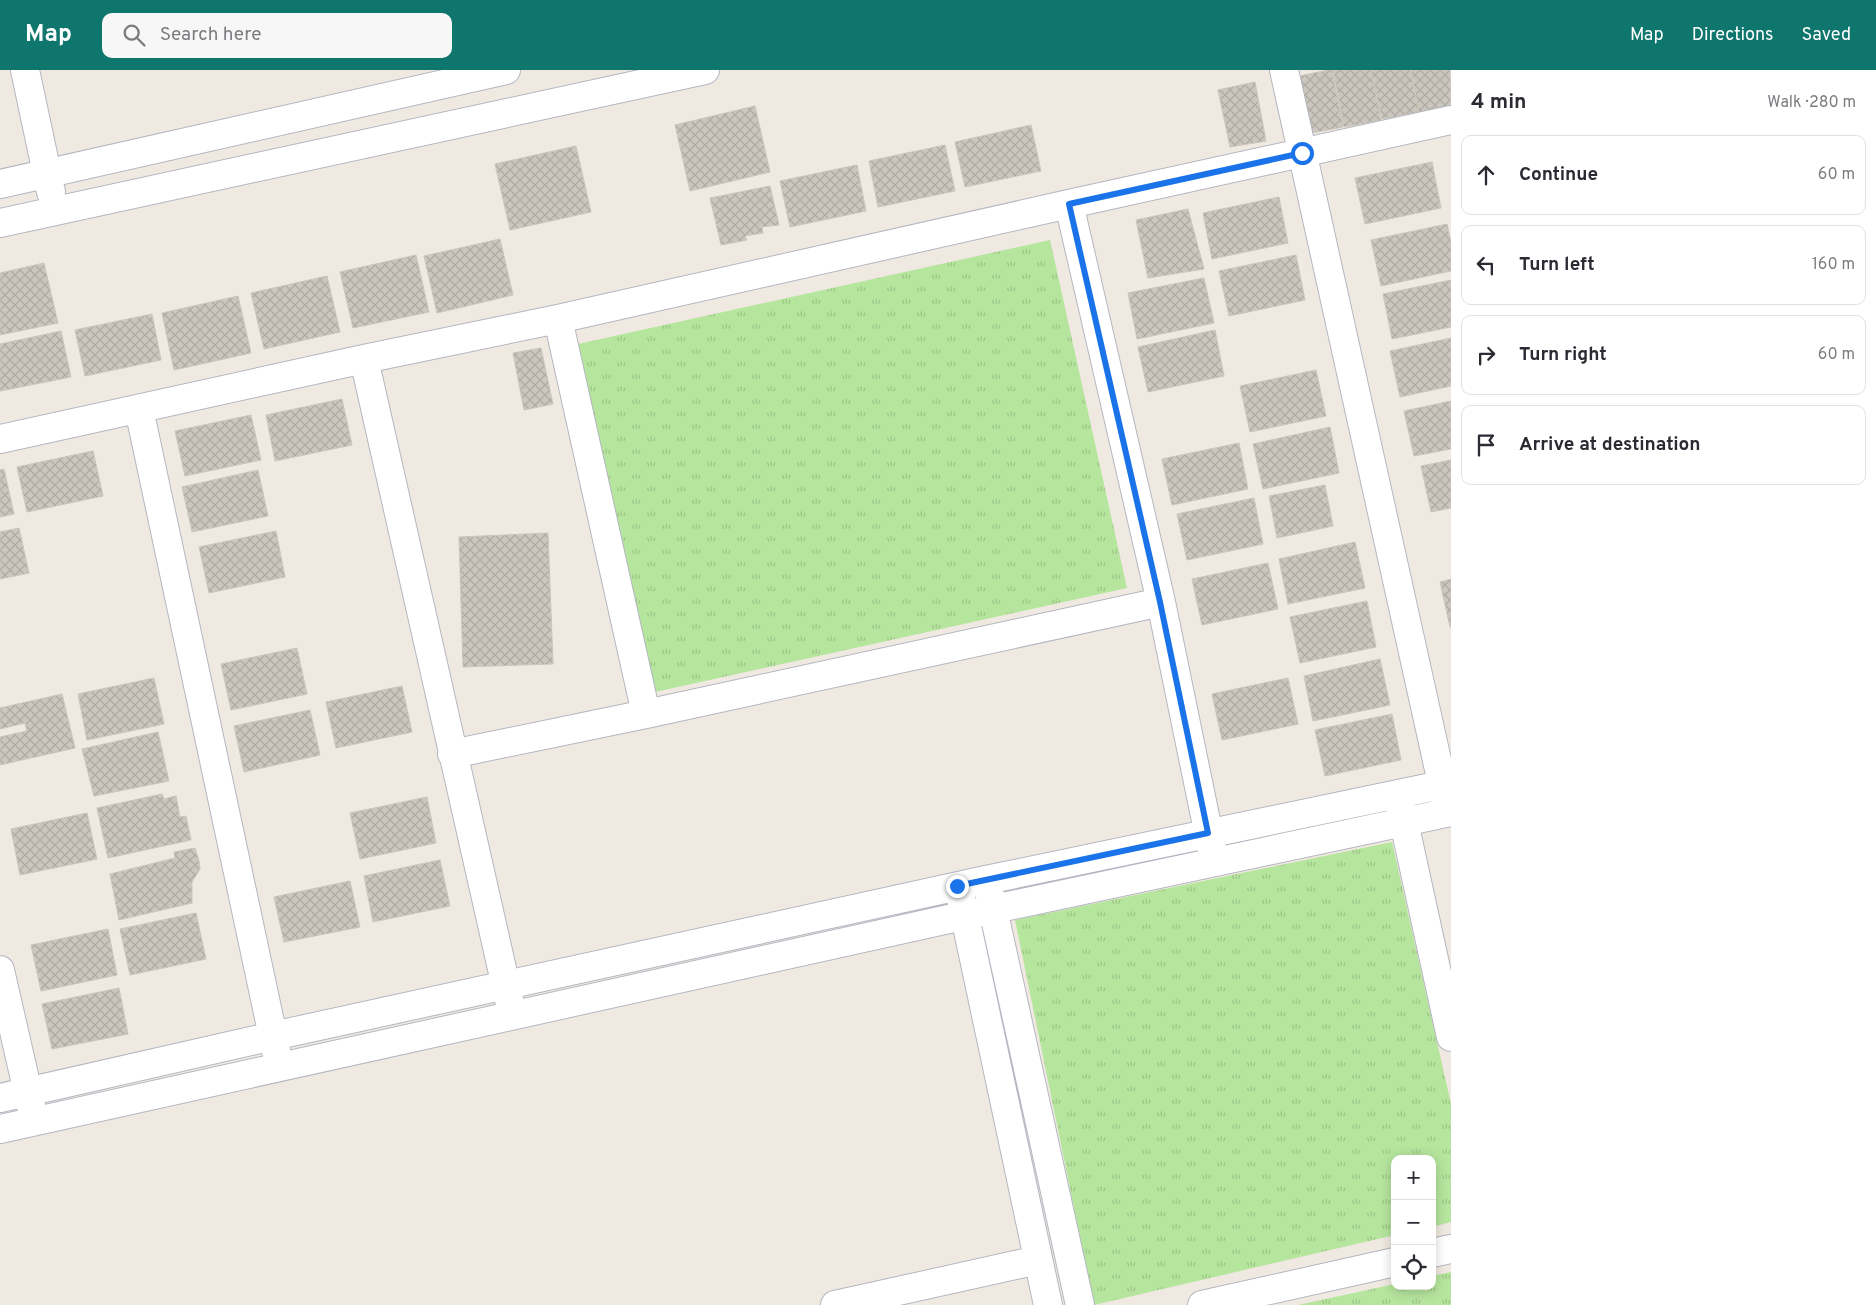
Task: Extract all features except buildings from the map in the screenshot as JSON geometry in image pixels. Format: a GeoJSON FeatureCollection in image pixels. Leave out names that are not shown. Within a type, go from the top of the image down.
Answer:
{"type":"FeatureCollection","features":[{"type":"Feature","properties":{"kind":"street"},"geometry":{"type":"LineString","coordinates":[[25,70],[56,211]]}},
{"type":"Feature","properties":{"kind":"street"},"geometry":{"type":"LineString","coordinates":[[0,184],[47,174],[426,79],[506,70]]}},
{"type":"Feature","properties":{"kind":"street"},"geometry":{"type":"LineString","coordinates":[[0,222],[705,70]]}},
{"type":"Feature","properties":{"kind":"street"},"geometry":{"type":"LineString","coordinates":[[0,1129],[994,909],[1450,812],[1447,784],[1284,70]]}},
{"type":"Feature","properties":{"kind":"street"},"geometry":{"type":"LineString","coordinates":[[426,79],[439,128]]}},
{"type":"Feature","properties":{"kind":"street"},"geometry":{"type":"LineString","coordinates":[[0,439],[364,359],[558,319],[1451,120]]}},
{"type":"Feature","properties":{"kind":"street"},"geometry":{"type":"LineString","coordinates":[[1069,204],[1160,602],[1214,862]]}},
{"type":"Feature","properties":{"kind":"street"},"geometry":{"type":"LineString","coordinates":[[558,319],[646,714]]}},
{"type":"Feature","properties":{"kind":"street"},"geometry":{"type":"LineString","coordinates":[[364,359],[512,1015]]}},
{"type":"Feature","properties":{"kind":"street"},"geometry":{"type":"LineString","coordinates":[[139,409],[280,1067]]}},
{"type":"Feature","properties":{"kind":"street"},"geometry":{"type":"LineString","coordinates":[[452,754],[646,714],[1160,602]]}},
{"type":"Feature","properties":{"kind":"street"},"geometry":{"type":"LineString","coordinates":[[0,1098],[957,886],[1447,784]]}},
{"type":"Feature","properties":{"kind":"street"},"geometry":{"type":"LineString","coordinates":[[1397,793],[1451,1037]]}},
{"type":"Feature","properties":{"kind":"street"},"geometry":{"type":"LineString","coordinates":[[986,880],[994,909],[1080,1305]]}},
{"type":"Feature","properties":{"kind":"street"},"geometry":{"type":"LineString","coordinates":[[957,886],[1048,1305]]}},
{"type":"Feature","properties":{"kind":"street"},"geometry":{"type":"LineString","coordinates":[[0,970],[35,1121]]}},
{"type":"Feature","properties":{"kind":"street"},"geometry":{"type":"LineString","coordinates":[[1436,1252],[1451,1249]]}},
{"type":"Feature","properties":{"kind":"street"},"geometry":{"type":"LineString","coordinates":[[835,1305],[1038,1260]]}},
{"type":"Feature","properties":{"kind":"street"},"geometry":{"type":"LineString","coordinates":[[1202,1305],[1391,1263]]}},
{"type":"Feature","properties":{"kind":"green space"},"geometry":{"type":"Polygon","coordinates":[[[1050,240],[1127,588],[655,692],[578,344],[1050,240]]]}},
{"type":"Feature","properties":{"kind":"green space"},"geometry":{"type":"Polygon","coordinates":[[[1392,842],[1451,1104],[1451,1222],[1436,1226],[1436,1155],[1391,1155],[1391,1236],[1094,1305],[1015,920],[1392,842]]]}},
{"type":"Feature","properties":{"kind":"green space"},"geometry":{"type":"Polygon","coordinates":[[[1451,1272],[1451,1305],[1298,1305],[1391,1285],[1391,1290],[1436,1290],[1436,1275],[1451,1272]]]}},
{"type":"Feature","properties":{"kind":"route"},"geometry":{"type":"LineString","coordinates":[[957,886],[1208,833],[1160,602],[1069,204],[1302,153]]}}]}
